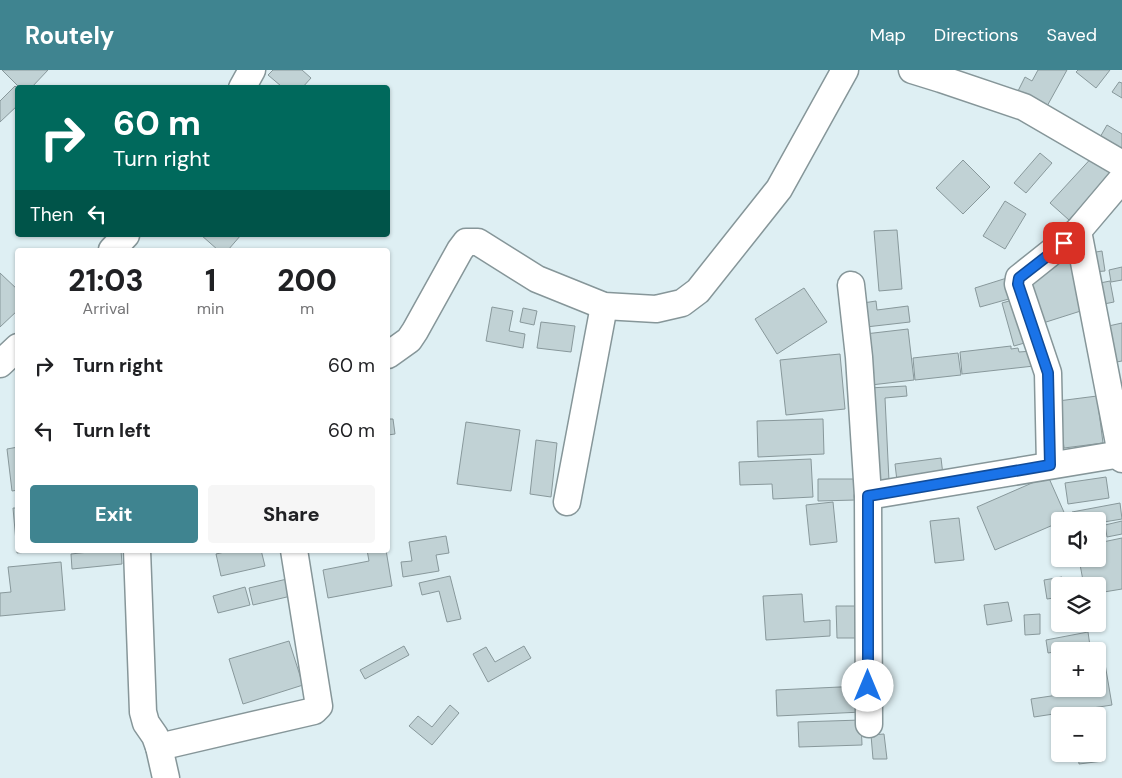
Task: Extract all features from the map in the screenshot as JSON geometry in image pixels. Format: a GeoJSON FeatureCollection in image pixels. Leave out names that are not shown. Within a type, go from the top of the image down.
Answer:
{"type":"FeatureCollection","features":[{"type":"Feature","properties":{"kind":"street"},"geometry":{"type":"LineString","coordinates":[[244,85],[252,70]]}},
{"type":"Feature","properties":{"kind":"street"},"geometry":{"type":"LineString","coordinates":[[390,354],[409,340],[416,331],[466,242],[478,242],[537,279],[604,306],[656,309],[682,303],[698,291],[779,189],[846,70]]}},
{"type":"Feature","properties":{"kind":"street"},"geometry":{"type":"LineString","coordinates":[[912,70],[941,78],[1024,107],[1122,164]]}},
{"type":"Feature","properties":{"kind":"street"},"geometry":{"type":"LineString","coordinates":[[1050,465],[1048,373],[1018,284],[1019,278],[1078,231],[1122,179]]}},
{"type":"Feature","properties":{"kind":"street"},"geometry":{"type":"LineString","coordinates":[[868,496],[1050,465],[1122,456],[1114,371],[1078,231]]}},
{"type":"Feature","properties":{"kind":"street"},"geometry":{"type":"LineString","coordinates":[[114,248],[124,237]]}},
{"type":"Feature","properties":{"kind":"street"},"geometry":{"type":"LineString","coordinates":[[851,285],[859,357],[868,496],[868,724]]}},
{"type":"Feature","properties":{"kind":"street"},"geometry":{"type":"LineString","coordinates":[[567,502],[604,306]]}},
{"type":"Feature","properties":{"kind":"street"},"geometry":{"type":"LineString","coordinates":[[0,364],[15,350]]}},
{"type":"Feature","properties":{"kind":"street"},"geometry":{"type":"LineString","coordinates":[[137,553],[143,712],[146,723],[155,736],[159,747],[166,778]]}},
{"type":"Feature","properties":{"kind":"street"},"geometry":{"type":"LineString","coordinates":[[159,747],[314,711],[319,706],[294,553]]}},
{"type":"Feature","properties":{"kind":"building"},"geometry":{"type":"Polygon","coordinates":[[[2,70],[48,70],[34,85],[17,85],[2,70]]]}},
{"type":"Feature","properties":{"kind":"building"},"geometry":{"type":"Polygon","coordinates":[[[273,70],[302,70],[311,78],[305,85],[280,85],[268,75],[273,70]]]}},
{"type":"Feature","properties":{"kind":"building"},"geometry":{"type":"Polygon","coordinates":[[[1038,70],[1067,70],[1046,108],[1017,93],[1025,77],[1032,81],[1038,70]]]}},
{"type":"Feature","properties":{"kind":"building"},"geometry":{"type":"Polygon","coordinates":[[[1078,70],[1110,70],[1096,88],[1076,72],[1078,70]]]}},
{"type":"Feature","properties":{"kind":"building"},"geometry":{"type":"Polygon","coordinates":[[[1119,82],[1122,83],[1122,98],[1112,92],[1119,82]]]}},
{"type":"Feature","properties":{"kind":"building"},"geometry":{"type":"Polygon","coordinates":[[[15,86],[15,108],[0,122],[0,101],[15,86]]]}},
{"type":"Feature","properties":{"kind":"building"},"geometry":{"type":"Polygon","coordinates":[[[1107,125],[1122,134],[1122,152],[1099,139],[1107,125]]]}},
{"type":"Feature","properties":{"kind":"building"},"geometry":{"type":"Polygon","coordinates":[[[1040,153],[1052,163],[1026,193],[1014,183],[1040,153]]]}},
{"type":"Feature","properties":{"kind":"building"},"geometry":{"type":"Polygon","coordinates":[[[1096,153],[1114,170],[1069,220],[1050,203],[1096,153]]]}},
{"type":"Feature","properties":{"kind":"building"},"geometry":{"type":"Polygon","coordinates":[[[963,160],[990,187],[963,214],[936,188],[963,160]]]}},
{"type":"Feature","properties":{"kind":"building"},"geometry":{"type":"Polygon","coordinates":[[[1005,201],[1026,214],[1005,249],[983,236],[1005,201]]]}},
{"type":"Feature","properties":{"kind":"building"},"geometry":{"type":"Polygon","coordinates":[[[897,230],[902,289],[879,291],[874,231],[897,230]]]}},
{"type":"Feature","properties":{"kind":"building"},"geometry":{"type":"Polygon","coordinates":[[[203,237],[239,237],[230,248],[216,248],[203,237]]]}},
{"type":"Feature","properties":{"kind":"building"},"geometry":{"type":"Polygon","coordinates":[[[1075,242],[1087,309],[1043,323],[1028,274],[1075,242]]]}},
{"type":"Feature","properties":{"kind":"building"},"geometry":{"type":"Polygon","coordinates":[[[1102,251],[1105,271],[1093,272],[1090,253],[1102,251]]]}},
{"type":"Feature","properties":{"kind":"building"},"geometry":{"type":"Polygon","coordinates":[[[1122,267],[1122,280],[1111,282],[1109,270],[1122,267]]]}},
{"type":"Feature","properties":{"kind":"building"},"geometry":{"type":"Polygon","coordinates":[[[0,273],[15,287],[15,313],[0,327],[0,273]]]}},
{"type":"Feature","properties":{"kind":"building"},"geometry":{"type":"Polygon","coordinates":[[[1010,277],[1016,297],[980,307],[975,288],[1010,277]]]}},
{"type":"Feature","properties":{"kind":"building"},"geometry":{"type":"Polygon","coordinates":[[[1110,281],[1114,302],[1099,305],[1095,284],[1110,281]]]}},
{"type":"Feature","properties":{"kind":"building"},"geometry":{"type":"Polygon","coordinates":[[[804,288],[827,322],[777,354],[755,319],[804,288]]]}},
{"type":"Feature","properties":{"kind":"building"},"geometry":{"type":"Polygon","coordinates":[[[1016,299],[1028,342],[1014,346],[1002,303],[1016,299]]]}},
{"type":"Feature","properties":{"kind":"building"},"geometry":{"type":"Polygon","coordinates":[[[876,301],[877,310],[908,306],[910,322],[866,327],[863,303],[876,301]]]}},
{"type":"Feature","properties":{"kind":"building"},"geometry":{"type":"Polygon","coordinates":[[[492,307],[513,311],[509,331],[525,334],[523,348],[486,341],[492,307]]]}},
{"type":"Feature","properties":{"kind":"building"},"geometry":{"type":"Polygon","coordinates":[[[523,308],[537,311],[534,325],[520,322],[523,308]]]}},
{"type":"Feature","properties":{"kind":"building"},"geometry":{"type":"Polygon","coordinates":[[[541,322],[575,326],[571,352],[537,348],[541,322]]]}},
{"type":"Feature","properties":{"kind":"building"},"geometry":{"type":"Polygon","coordinates":[[[1122,323],[1122,361],[1111,363],[1104,327],[1122,323]]]}},
{"type":"Feature","properties":{"kind":"building"},"geometry":{"type":"Polygon","coordinates":[[[908,329],[914,380],[871,385],[865,334],[908,329]]]}},
{"type":"Feature","properties":{"kind":"building"},"geometry":{"type":"Polygon","coordinates":[[[1011,346],[1011,349],[1018,348],[1019,352],[1032,351],[1034,366],[962,374],[960,352],[1011,346]]]}},
{"type":"Feature","properties":{"kind":"building"},"geometry":{"type":"Polygon","coordinates":[[[958,353],[961,375],[915,380],[913,358],[958,353]]]}},
{"type":"Feature","properties":{"kind":"building"},"geometry":{"type":"Polygon","coordinates":[[[840,354],[845,409],[786,415],[780,360],[840,354]]]}},
{"type":"Feature","properties":{"kind":"building"},"geometry":{"type":"Polygon","coordinates":[[[906,386],[907,396],[885,398],[889,481],[874,482],[869,388],[906,386]]]}},
{"type":"Feature","properties":{"kind":"building"},"geometry":{"type":"Polygon","coordinates":[[[1097,396],[1103,443],[1064,448],[1058,401],[1097,396]]]}},
{"type":"Feature","properties":{"kind":"building"},"geometry":{"type":"Polygon","coordinates":[[[390,419],[393,419],[395,434],[390,435],[390,419]]]}},
{"type":"Feature","properties":{"kind":"building"},"geometry":{"type":"Polygon","coordinates":[[[823,419],[824,454],[758,457],[757,421],[823,419]]]}},
{"type":"Feature","properties":{"kind":"building"},"geometry":{"type":"Polygon","coordinates":[[[466,422],[520,430],[511,491],[457,484],[466,422]]]}},
{"type":"Feature","properties":{"kind":"building"},"geometry":{"type":"Polygon","coordinates":[[[536,440],[557,443],[551,497],[530,494],[536,440]]]}},
{"type":"Feature","properties":{"kind":"building"},"geometry":{"type":"Polygon","coordinates":[[[15,448],[15,490],[12,491],[7,449],[15,448]]]}},
{"type":"Feature","properties":{"kind":"building"},"geometry":{"type":"Polygon","coordinates":[[[941,458],[943,475],[897,481],[895,464],[941,458]]]}},
{"type":"Feature","properties":{"kind":"building"},"geometry":{"type":"Polygon","coordinates":[[[811,459],[813,497],[773,499],[772,484],[740,485],[739,462],[811,459]]]}},
{"type":"Feature","properties":{"kind":"building"},"geometry":{"type":"Polygon","coordinates":[[[1048,476],[1064,512],[1051,512],[1051,526],[995,550],[977,507],[1048,476]]]}},
{"type":"Feature","properties":{"kind":"building"},"geometry":{"type":"Polygon","coordinates":[[[1106,477],[1109,498],[1068,504],[1065,483],[1106,477]]]}},
{"type":"Feature","properties":{"kind":"building"},"geometry":{"type":"Polygon","coordinates":[[[818,479],[856,479],[856,500],[818,501],[818,479]]]}},
{"type":"Feature","properties":{"kind":"building"},"geometry":{"type":"Polygon","coordinates":[[[833,502],[837,542],[810,545],[806,505],[833,502]]]}},
{"type":"Feature","properties":{"kind":"building"},"geometry":{"type":"Polygon","coordinates":[[[1120,503],[1122,519],[1106,522],[1106,512],[1072,512],[1120,503]]]}},
{"type":"Feature","properties":{"kind":"building"},"geometry":{"type":"Polygon","coordinates":[[[13,508],[15,508],[15,530],[13,508]]]}},
{"type":"Feature","properties":{"kind":"building"},"geometry":{"type":"Polygon","coordinates":[[[959,518],[964,560],[935,563],[930,521],[959,518]]]}},
{"type":"Feature","properties":{"kind":"building"},"geometry":{"type":"Polygon","coordinates":[[[1122,521],[1122,534],[1107,537],[1106,525],[1122,521]]]}},
{"type":"Feature","properties":{"kind":"building"},"geometry":{"type":"Polygon","coordinates":[[[446,536],[449,553],[436,555],[439,571],[403,577],[401,562],[412,561],[409,542],[446,536]]]}},
{"type":"Feature","properties":{"kind":"building"},"geometry":{"type":"Polygon","coordinates":[[[1122,538],[1122,589],[1106,592],[1106,577],[1082,577],[1080,567],[1106,567],[1106,541],[1122,538]]]}},
{"type":"Feature","properties":{"kind":"building"},"geometry":{"type":"Polygon","coordinates":[[[121,553],[122,564],[72,569],[71,554],[121,553]]]}},
{"type":"Feature","properties":{"kind":"building"},"geometry":{"type":"Polygon","coordinates":[[[262,553],[265,566],[221,576],[216,554],[262,553]]]}},
{"type":"Feature","properties":{"kind":"building"},"geometry":{"type":"Polygon","coordinates":[[[368,553],[386,553],[392,586],[328,598],[323,570],[369,561],[368,553]]]}},
{"type":"Feature","properties":{"kind":"building"},"geometry":{"type":"Polygon","coordinates":[[[61,562],[65,610],[0,616],[0,593],[11,592],[8,567],[61,562]]]}},
{"type":"Feature","properties":{"kind":"building"},"geometry":{"type":"Polygon","coordinates":[[[450,576],[461,619],[447,622],[439,591],[422,595],[419,583],[450,576]]]}},
{"type":"Feature","properties":{"kind":"building"},"geometry":{"type":"Polygon","coordinates":[[[287,579],[291,596],[253,605],[249,588],[287,579]]]}},
{"type":"Feature","properties":{"kind":"building"},"geometry":{"type":"Polygon","coordinates":[[[1051,579],[1051,598],[1047,599],[1044,580],[1051,579]]]}},
{"type":"Feature","properties":{"kind":"building"},"geometry":{"type":"Polygon","coordinates":[[[245,587],[250,605],[218,613],[213,596],[245,587]]]}},
{"type":"Feature","properties":{"kind":"building"},"geometry":{"type":"Polygon","coordinates":[[[802,594],[804,622],[830,620],[830,636],[766,640],[763,596],[802,594]]]}},
{"type":"Feature","properties":{"kind":"building"},"geometry":{"type":"Polygon","coordinates":[[[1008,602],[1012,621],[987,625],[984,605],[1008,602]]]}},
{"type":"Feature","properties":{"kind":"building"},"geometry":{"type":"Polygon","coordinates":[[[836,606],[857,606],[857,638],[837,638],[836,606]]]}},
{"type":"Feature","properties":{"kind":"building"},"geometry":{"type":"Polygon","coordinates":[[[1040,614],[1040,634],[1025,635],[1024,615],[1040,614]]]}},
{"type":"Feature","properties":{"kind":"building"},"geometry":{"type":"Polygon","coordinates":[[[1088,632],[1089,642],[1051,642],[1051,652],[1048,653],[1046,640],[1088,632]]]}},
{"type":"Feature","properties":{"kind":"building"},"geometry":{"type":"Polygon","coordinates":[[[289,641],[303,685],[243,704],[229,659],[289,641]]]}},
{"type":"Feature","properties":{"kind":"building"},"geometry":{"type":"Polygon","coordinates":[[[404,646],[409,655],[365,679],[360,670],[404,646]]]}},
{"type":"Feature","properties":{"kind":"building"},"geometry":{"type":"Polygon","coordinates":[[[524,646],[531,658],[488,682],[473,654],[486,647],[495,662],[524,646]]]}},
{"type":"Feature","properties":{"kind":"building"},"geometry":{"type":"Polygon","coordinates":[[[1106,670],[1112,705],[1099,707],[1051,707],[1051,714],[1034,717],[1031,699],[1051,696],[1106,697],[1106,670]]]}},
{"type":"Feature","properties":{"kind":"building"},"geometry":{"type":"Polygon","coordinates":[[[861,686],[862,712],[777,716],[776,690],[861,686]]]}},
{"type":"Feature","properties":{"kind":"building"},"geometry":{"type":"Polygon","coordinates":[[[450,705],[459,713],[432,745],[409,726],[418,716],[432,727],[450,705]]]}},
{"type":"Feature","properties":{"kind":"building"},"geometry":{"type":"Polygon","coordinates":[[[861,720],[862,745],[799,747],[798,722],[861,720]]]}},
{"type":"Feature","properties":{"kind":"building"},"geometry":{"type":"Polygon","coordinates":[[[884,734],[887,759],[873,759],[871,735],[884,734]]]}},
{"type":"Feature","properties":{"kind":"building"},"geometry":{"type":"Polygon","coordinates":[[[1079,762],[1095,762],[1079,764],[1079,762]]]}},
{"type":"Feature","properties":{"kind":"route"},"geometry":{"type":"LineString","coordinates":[[868,686],[868,496],[1050,465],[1048,373],[1018,284],[1019,278],[1064,243]]}}]}
